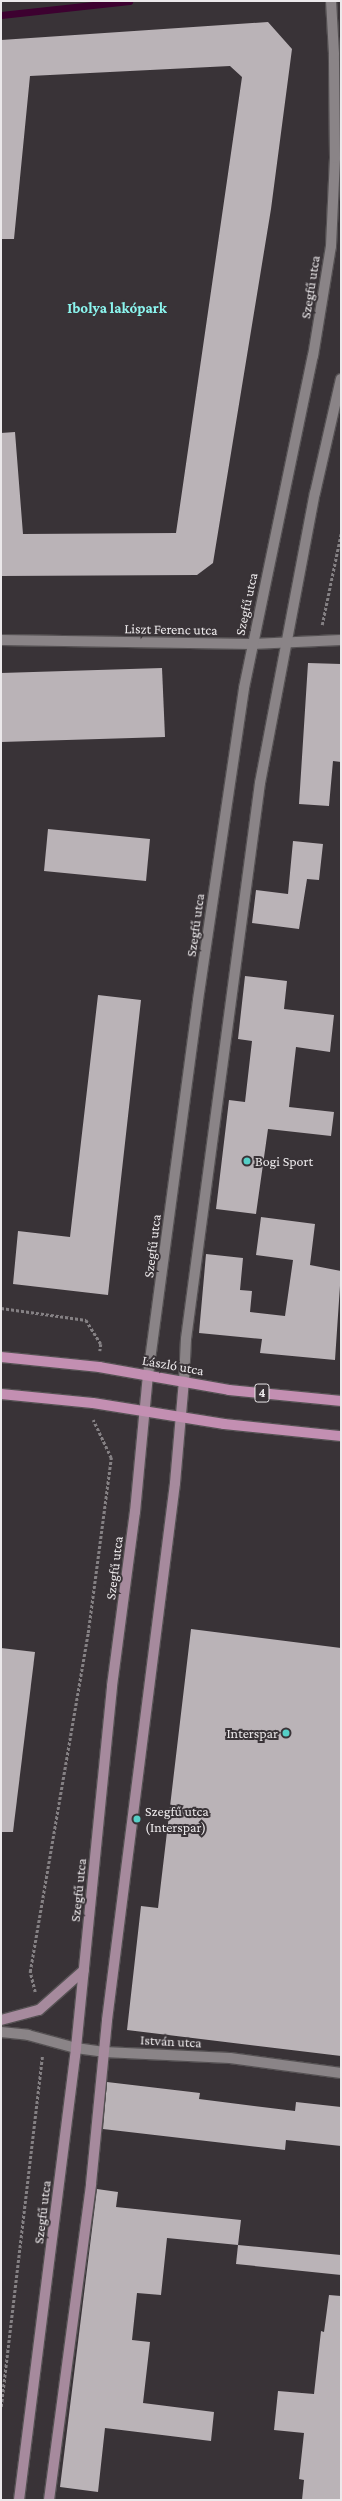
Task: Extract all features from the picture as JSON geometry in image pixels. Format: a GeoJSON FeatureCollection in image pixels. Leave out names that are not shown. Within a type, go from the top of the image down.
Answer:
{"type":"FeatureCollection","features":[{"type":"Feature","properties":{"kind":"main road","name":"László utca"},"geometry":{"type":"LineString","coordinates":[[1,1357],[148,1375],[241,1391],[341,1401]]}},
{"type":"Feature","properties":{"kind":"main road"},"geometry":{"type":"LineString","coordinates":[[1,1394],[145,1410],[224,1424],[341,1436]]}},
{"type":"Feature","properties":{"kind":"street","name":"Szegfű utca"},"geometry":{"type":"LineString","coordinates":[[19,2500],[76,2048],[112,1686],[148,1375],[198,1000],[252,644],[313,356],[331,246],[335,158],[334,54],[330,1]]}},
{"type":"Feature","properties":{"kind":"street"},"geometry":{"type":"LineString","coordinates":[[49,2500],[91,2184],[104,2052],[182,1417],[187,1332],[260,783],[286,642],[341,379]]}},
{"type":"Feature","properties":{"kind":"street","name":"Liszt Ferenc utca"},"geometry":{"type":"LineString","coordinates":[[1,640],[252,644],[319,639],[341,640]]}},
{"type":"Feature","properties":{"kind":"street"},"geometry":{"type":"LineString","coordinates":[[1,2020],[39,2010],[84,1970]]}},
{"type":"Feature","properties":{"kind":"street","name":"István utca"},"geometry":{"type":"LineString","coordinates":[[1,2032],[28,2034],[76,2048],[104,2052],[230,2058],[341,2073]]}},
{"type":"Feature","properties":{"kind":"path"},"geometry":{"type":"LineString","coordinates":[[319,639],[341,533]]}},
{"type":"Feature","properties":{"kind":"path"},"geometry":{"type":"LineString","coordinates":[[1,1308],[86,1320],[101,1344]]}},
{"type":"Feature","properties":{"kind":"path"},"geometry":{"type":"LineString","coordinates":[[39,2010],[30,1972],[88,1633],[111,1458],[93,1422]]}},
{"type":"Feature","properties":{"kind":"path"},"geometry":{"type":"LineString","coordinates":[[1,2407],[44,2039]]}},
{"type":"Feature","properties":{"kind":"building"},"geometry":{"type":"Polygon","coordinates":[[[268,22],[292,49],[271,209],[213,563],[197,575],[1,576],[1,433],[15,432],[23,534],[176,533],[242,77],[230,66],[30,76],[14,239],[1,239],[1,40],[268,22]]]}},
{"type":"Feature","properties":{"kind":"building"},"geometry":{"type":"Polygon","coordinates":[[[308,663],[341,664],[341,762],[333,761],[329,806],[299,804],[308,663]]]}},
{"type":"Feature","properties":{"kind":"building"},"geometry":{"type":"Polygon","coordinates":[[[162,668],[165,737],[1,742],[1,673],[162,668]]]}},
{"type":"Feature","properties":{"kind":"building"},"geometry":{"type":"Polygon","coordinates":[[[48,829],[150,839],[146,881],[44,871],[48,829]]]}},
{"type":"Feature","properties":{"kind":"building"},"geometry":{"type":"Polygon","coordinates":[[[293,841],[323,844],[319,880],[307,879],[299,929],[252,923],[256,890],[288,894],[293,841]]]}},
{"type":"Feature","properties":{"kind":"building"},"geometry":{"type":"Polygon","coordinates":[[[245,976],[287,981],[284,1009],[334,1015],[330,1052],[296,1047],[289,1107],[334,1112],[331,1136],[268,1129],[256,1214],[216,1209],[229,1100],[245,1102],[252,1041],[238,1039],[245,976]]]}},
{"type":"Feature","properties":{"kind":"building"},"geometry":{"type":"Polygon","coordinates":[[[98,995],[141,1000],[108,1295],[13,1284],[18,1231],[70,1237],[98,995]]]}},
{"type":"Feature","properties":{"kind":"building"},"geometry":{"type":"Polygon","coordinates":[[[261,1217],[315,1224],[310,1265],[341,1271],[335,1360],[260,1353],[262,1339],[199,1333],[206,1254],[243,1258],[240,1290],[252,1291],[250,1312],[285,1316],[293,1260],[256,1255],[261,1217]]]}},
{"type":"Feature","properties":{"kind":"building"},"geometry":{"type":"Polygon","coordinates":[[[191,1629],[341,1648],[341,2056],[127,2030],[141,1906],[158,1908],[191,1629]]]}},
{"type":"Feature","properties":{"kind":"building"},"geometry":{"type":"Polygon","coordinates":[[[1,1648],[35,1652],[13,1832],[1,1832],[1,1648]]]}},
{"type":"Feature","properties":{"kind":"building"},"geometry":{"type":"Polygon","coordinates":[[[107,2082],[200,2093],[199,2099],[295,2111],[296,2102],[341,2107],[341,2146],[286,2140],[285,2150],[103,2129],[107,2082]]]}},
{"type":"Feature","properties":{"kind":"building"},"geometry":{"type":"Polygon","coordinates":[[[97,2189],[118,2192],[116,2207],[241,2220],[238,2245],[167,2238],[161,2295],[137,2293],[132,2340],[150,2342],[143,2403],[214,2412],[211,2441],[105,2428],[98,2492],[60,2487],[97,2189]]]}},
{"type":"Feature","properties":{"kind":"building"},"geometry":{"type":"Polygon","coordinates":[[[238,2245],[341,2255],[341,2275],[236,2264],[238,2245]]]}},
{"type":"Feature","properties":{"kind":"building"},"geometry":{"type":"Polygon","coordinates":[[[329,2295],[341,2296],[341,2500],[302,2500],[304,2480],[299,2479],[304,2433],[274,2430],[278,2391],[314,2394],[321,2331],[324,2332],[329,2295]]]}},
{"type":"Feature","properties":{"kind":"waterway"},"geometry":{"type":"LineString","coordinates":[[1,15],[129,1]]}},
{"type":"Feature","properties":{"kind":"place","name":"Bogi Sport"},"geometry":{"type":"Point","coordinates":[247,1161]}},
{"type":"Feature","properties":{"kind":"place","name":"Interspar"},"geometry":{"type":"Point","coordinates":[286,1733]}},
{"type":"Feature","properties":{"kind":"place","name":"Szegfű utca (Interspar)"},"geometry":{"type":"Point","coordinates":[137,1819]}},
{"type":"Feature","properties":{"kind":"district","name":"Ibolya lakópark"},"geometry":{"type":"Point","coordinates":[117,309]}}]}
